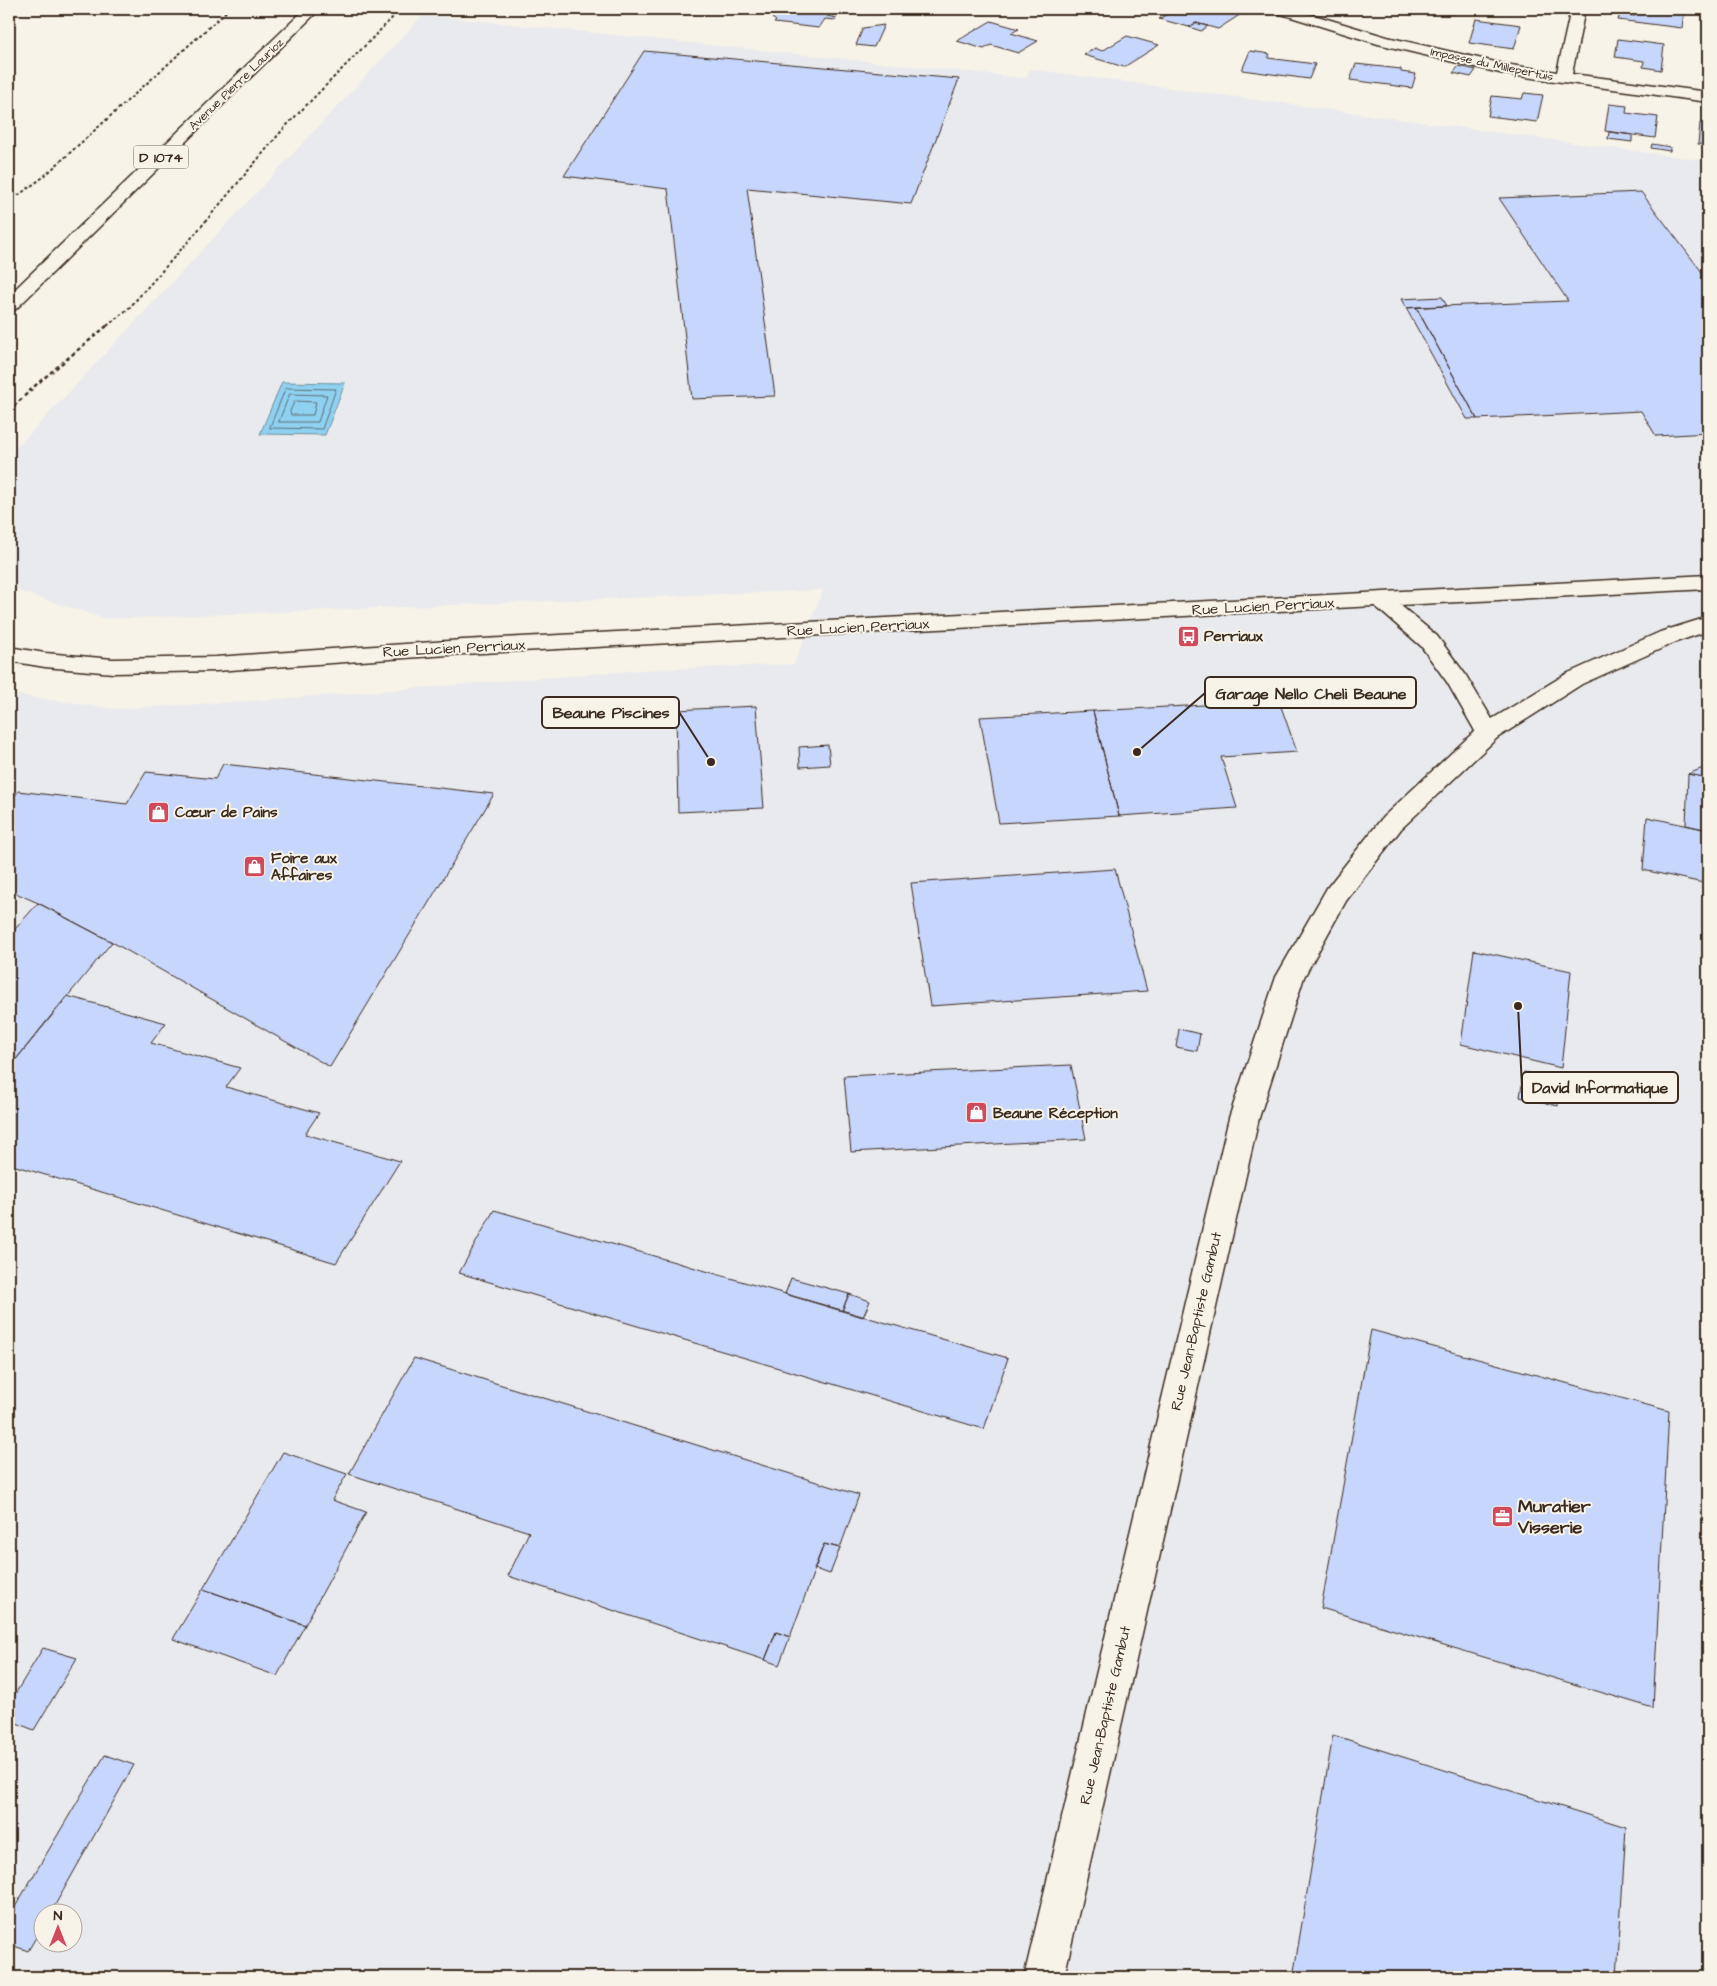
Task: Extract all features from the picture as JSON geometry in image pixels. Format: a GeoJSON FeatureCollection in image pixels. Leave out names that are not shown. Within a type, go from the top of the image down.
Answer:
{"type":"FeatureCollection","features":[{"type":"Feature","properties":{"kind":"street","name":"Avenue Pierre Laurioz"},"geometry":{"type":"LineString","coordinates":[[9,305],[313,9]]}},
{"type":"Feature","properties":{"kind":"street","name":"Impasse du Millepertuis"},"geometry":{"type":"LineString","coordinates":[[1281,9],[1383,41],[1504,69],[1708,97]]}},
{"type":"Feature","properties":{"kind":"street"},"geometry":{"type":"LineString","coordinates":[[1563,78],[1578,9]]}},
{"type":"Feature","properties":{"kind":"street","name":"Rue Lucien Perriaux"},"geometry":{"type":"LineString","coordinates":[[9,654],[46,660],[113,666],[216,664],[464,647],[1708,582]]}},
{"type":"Feature","properties":{"kind":"street"},"geometry":{"type":"LineString","coordinates":[[1381,600],[1430,641],[1457,679],[1488,732]]}},
{"type":"Feature","properties":{"kind":"street","name":"Rue Jean-Baptiste Gambut"},"geometry":{"type":"LineString","coordinates":[[1044,1977],[1244,1118],[1290,977],[1336,895],[1392,824],[1488,732],[1574,679],[1668,638],[1708,624]]}},
{"type":"Feature","properties":{"kind":"path"},"geometry":{"type":"LineString","coordinates":[[9,202],[42,178],[229,9]]}},
{"type":"Feature","properties":{"kind":"path"},"geometry":{"type":"LineString","coordinates":[[9,411],[38,383],[129,308],[194,235],[284,127],[400,9]]}},
{"type":"Feature","properties":{"kind":"shaded area"},"geometry":{"type":"Polygon","coordinates":[[[423,15],[1026,78],[1030,69],[1708,161],[1708,1977],[9,1977],[9,694],[116,709],[266,700],[641,670],[794,664],[823,590],[106,619],[9,588],[9,456],[423,15]]]}},
{"type":"Feature","properties":{"kind":"water"},"geometry":{"type":"Polygon","coordinates":[[[282,382],[345,383],[325,435],[260,434],[282,382]]]}},
{"type":"Feature","properties":{"kind":"building"},"geometry":{"type":"Polygon","coordinates":[[[779,9],[842,9],[840,12],[831,11],[827,16],[837,18],[835,20],[825,19],[819,28],[774,23],[776,21],[772,18],[775,14],[781,14],[782,12],[779,9]]]}},
{"type":"Feature","properties":{"kind":"building"},"geometry":{"type":"Polygon","coordinates":[[[936,9],[964,9],[949,13],[936,9]]]}},
{"type":"Feature","properties":{"kind":"building"},"geometry":{"type":"Polygon","coordinates":[[[1175,9],[1221,9],[1241,14],[1218,29],[1196,23],[1189,27],[1159,19],[1175,9]]]}},
{"type":"Feature","properties":{"kind":"building"},"geometry":{"type":"Polygon","coordinates":[[[1436,9],[1456,9],[1454,14],[1435,12],[1436,9]]]}},
{"type":"Feature","properties":{"kind":"building"},"geometry":{"type":"Polygon","coordinates":[[[1637,9],[1684,11],[1682,28],[1618,20],[1620,14],[1635,16],[1637,9]]]}},
{"type":"Feature","properties":{"kind":"building"},"geometry":{"type":"Polygon","coordinates":[[[1476,19],[1521,25],[1514,49],[1469,43],[1476,19]]]}},
{"type":"Feature","properties":{"kind":"building"},"geometry":{"type":"Polygon","coordinates":[[[991,21],[1019,29],[1011,33],[1038,41],[1018,53],[991,45],[984,49],[957,41],[991,21]]]}},
{"type":"Feature","properties":{"kind":"building"},"geometry":{"type":"Polygon","coordinates":[[[1196,23],[1208,26],[1201,31],[1189,27],[1196,23]]]}},
{"type":"Feature","properties":{"kind":"building"},"geometry":{"type":"Polygon","coordinates":[[[884,25],[874,47],[856,45],[863,28],[884,25]]]}},
{"type":"Feature","properties":{"kind":"building"},"geometry":{"type":"Polygon","coordinates":[[[1127,36],[1159,45],[1124,67],[1084,55],[1095,48],[1102,51],[1127,36]]]}},
{"type":"Feature","properties":{"kind":"building"},"geometry":{"type":"Polygon","coordinates":[[[1618,39],[1664,45],[1661,70],[1643,67],[1644,61],[1615,57],[1618,39]]]}},
{"type":"Feature","properties":{"kind":"building"},"geometry":{"type":"Polygon","coordinates":[[[1705,50],[1708,51],[1708,76],[1702,75],[1705,50]]]}},
{"type":"Feature","properties":{"kind":"building"},"geometry":{"type":"Polygon","coordinates":[[[644,51],[959,79],[911,204],[747,188],[775,396],[692,399],[668,189],[564,176],[644,51]]]}},
{"type":"Feature","properties":{"kind":"building"},"geometry":{"type":"Polygon","coordinates":[[[1250,51],[1270,54],[1268,58],[1315,64],[1309,79],[1242,70],[1250,51]]]}},
{"type":"Feature","properties":{"kind":"building"},"geometry":{"type":"Polygon","coordinates":[[[1356,64],[1401,69],[1401,72],[1416,74],[1412,88],[1350,80],[1356,64]]]}},
{"type":"Feature","properties":{"kind":"building"},"geometry":{"type":"Polygon","coordinates":[[[1459,66],[1476,70],[1471,77],[1453,73],[1459,66]]]}},
{"type":"Feature","properties":{"kind":"building"},"geometry":{"type":"Polygon","coordinates":[[[1524,93],[1543,95],[1537,122],[1488,116],[1492,96],[1522,99],[1524,93]]]}},
{"type":"Feature","properties":{"kind":"building"},"geometry":{"type":"Polygon","coordinates":[[[1609,104],[1627,106],[1626,113],[1658,117],[1655,138],[1605,131],[1609,104]]]}},
{"type":"Feature","properties":{"kind":"building"},"geometry":{"type":"Polygon","coordinates":[[[1700,123],[1708,124],[1708,145],[1698,144],[1700,123]]]}},
{"type":"Feature","properties":{"kind":"building"},"geometry":{"type":"Polygon","coordinates":[[[1609,132],[1632,135],[1632,142],[1608,139],[1609,132]]]}},
{"type":"Feature","properties":{"kind":"building"},"geometry":{"type":"Polygon","coordinates":[[[1652,144],[1670,147],[1670,151],[1651,148],[1652,144]]]}},
{"type":"Feature","properties":{"kind":"building"},"geometry":{"type":"Polygon","coordinates":[[[1641,192],[1708,280],[1708,433],[1656,436],[1641,411],[1477,419],[1416,307],[1568,301],[1499,198],[1641,192]]]}},
{"type":"Feature","properties":{"kind":"building"},"geometry":{"type":"Polygon","coordinates":[[[1442,297],[1447,306],[1406,308],[1401,299],[1442,297]]]}},
{"type":"Feature","properties":{"kind":"building"},"geometry":{"type":"Polygon","coordinates":[[[1416,307],[1477,419],[1467,419],[1406,308],[1416,307]]]}},
{"type":"Feature","properties":{"kind":"building"},"geometry":{"type":"Polygon","coordinates":[[[1279,701],[1297,752],[1221,757],[1237,808],[1119,816],[1093,711],[1279,701]]]}},
{"type":"Feature","properties":{"kind":"building"},"geometry":{"type":"Polygon","coordinates":[[[756,706],[764,808],[678,812],[676,710],[756,706]]]}},
{"type":"Feature","properties":{"kind":"building"},"geometry":{"type":"Polygon","coordinates":[[[1093,711],[1119,816],[999,823],[980,717],[1093,711]]]}},
{"type":"Feature","properties":{"kind":"building"},"geometry":{"type":"Polygon","coordinates":[[[828,745],[830,765],[800,767],[799,747],[828,745]]]}},
{"type":"Feature","properties":{"kind":"building"},"geometry":{"type":"Polygon","coordinates":[[[223,764],[494,794],[330,1067],[112,942],[9,890],[9,805],[18,791],[127,804],[146,772],[215,779],[223,764]]]}},
{"type":"Feature","properties":{"kind":"building"},"geometry":{"type":"Polygon","coordinates":[[[1708,766],[1708,778],[1688,774],[1708,766]]]}},
{"type":"Feature","properties":{"kind":"building"},"geometry":{"type":"Polygon","coordinates":[[[1688,774],[1708,778],[1708,830],[1686,825],[1688,774]]]}},
{"type":"Feature","properties":{"kind":"building"},"geometry":{"type":"Polygon","coordinates":[[[1647,817],[1708,830],[1708,884],[1643,870],[1647,817]]]}},
{"type":"Feature","properties":{"kind":"building"},"geometry":{"type":"Polygon","coordinates":[[[1115,869],[1147,991],[930,1006],[911,883],[1115,869]]]}},
{"type":"Feature","properties":{"kind":"building"},"geometry":{"type":"Polygon","coordinates":[[[38,903],[112,942],[9,1068],[9,936],[38,903]]]}},
{"type":"Feature","properties":{"kind":"building"},"geometry":{"type":"Polygon","coordinates":[[[1474,950],[1571,971],[1561,1068],[1461,1044],[1474,950]]]}},
{"type":"Feature","properties":{"kind":"building"},"geometry":{"type":"Polygon","coordinates":[[[67,996],[166,1023],[151,1043],[240,1068],[226,1087],[319,1113],[305,1134],[400,1161],[336,1263],[9,1164],[9,1068],[67,996]]]}},
{"type":"Feature","properties":{"kind":"building"},"geometry":{"type":"Polygon","coordinates":[[[1179,1029],[1200,1034],[1197,1051],[1176,1047],[1179,1029]]]}},
{"type":"Feature","properties":{"kind":"building"},"geometry":{"type":"Polygon","coordinates":[[[1071,1065],[1086,1139],[851,1152],[844,1076],[1071,1065]]]}},
{"type":"Feature","properties":{"kind":"building"},"geometry":{"type":"Polygon","coordinates":[[[1524,1072],[1560,1080],[1558,1106],[1520,1097],[1524,1072]]]}},
{"type":"Feature","properties":{"kind":"building"},"geometry":{"type":"Polygon","coordinates":[[[494,1210],[1008,1358],[984,1429],[459,1273],[494,1210]]]}},
{"type":"Feature","properties":{"kind":"building"},"geometry":{"type":"Polygon","coordinates":[[[791,1278],[849,1294],[842,1311],[785,1294],[791,1278]]]}},
{"type":"Feature","properties":{"kind":"building"},"geometry":{"type":"Polygon","coordinates":[[[849,1294],[870,1301],[863,1317],[842,1311],[849,1294]]]}},
{"type":"Feature","properties":{"kind":"building"},"geometry":{"type":"Polygon","coordinates":[[[1371,1330],[1669,1411],[1653,1708],[1321,1608],[1371,1330]]]}},
{"type":"Feature","properties":{"kind":"building"},"geometry":{"type":"Polygon","coordinates":[[[414,1358],[859,1495],[840,1548],[824,1544],[790,1637],[776,1632],[765,1660],[508,1576],[529,1532],[349,1474],[414,1358]]]}},
{"type":"Feature","properties":{"kind":"building"},"geometry":{"type":"Polygon","coordinates":[[[283,1452],[347,1474],[332,1500],[366,1512],[305,1625],[203,1589],[283,1452]]]}},
{"type":"Feature","properties":{"kind":"building"},"geometry":{"type":"Polygon","coordinates":[[[824,1544],[840,1548],[830,1574],[814,1569],[824,1544]]]}},
{"type":"Feature","properties":{"kind":"building"},"geometry":{"type":"Polygon","coordinates":[[[203,1589],[305,1625],[277,1676],[173,1639],[203,1589]]]}},
{"type":"Feature","properties":{"kind":"building"},"geometry":{"type":"Polygon","coordinates":[[[776,1632],[790,1637],[779,1665],[765,1660],[776,1632]]]}},
{"type":"Feature","properties":{"kind":"building"},"geometry":{"type":"Polygon","coordinates":[[[43,1648],[77,1658],[34,1730],[9,1720],[9,1704],[43,1648]]]}},
{"type":"Feature","properties":{"kind":"building"},"geometry":{"type":"Polygon","coordinates":[[[1333,1735],[1626,1827],[1617,1977],[1293,1977],[1333,1735]]]}},
{"type":"Feature","properties":{"kind":"building"},"geometry":{"type":"Polygon","coordinates":[[[105,1755],[134,1765],[56,1904],[32,1904],[32,1944],[28,1951],[9,1944],[9,1917],[105,1755]]]}},
{"type":"Feature","properties":{"kind":"place","name":"Perriaux"},"geometry":{"type":"Point","coordinates":[1188,636]}},
{"type":"Feature","properties":{"kind":"place","name":"Garage Nello Cheli Beaune"},"geometry":{"type":"Point","coordinates":[1137,752]}},
{"type":"Feature","properties":{"kind":"place","name":"Beaune Piscines"},"geometry":{"type":"Point","coordinates":[711,762]}},
{"type":"Feature","properties":{"kind":"place","name":"Cœur de Pains"},"geometry":{"type":"Point","coordinates":[159,812]}},
{"type":"Feature","properties":{"kind":"place","name":"Foire aux Affaires"},"geometry":{"type":"Point","coordinates":[255,867]}},
{"type":"Feature","properties":{"kind":"place","name":"David Informatique"},"geometry":{"type":"Point","coordinates":[1518,1006]}},
{"type":"Feature","properties":{"kind":"place","name":"Beaune Réception"},"geometry":{"type":"Point","coordinates":[977,1113]}},
{"type":"Feature","properties":{"kind":"place","name":"Muratier Visserie"},"geometry":{"type":"Point","coordinates":[1502,1516]}}]}
